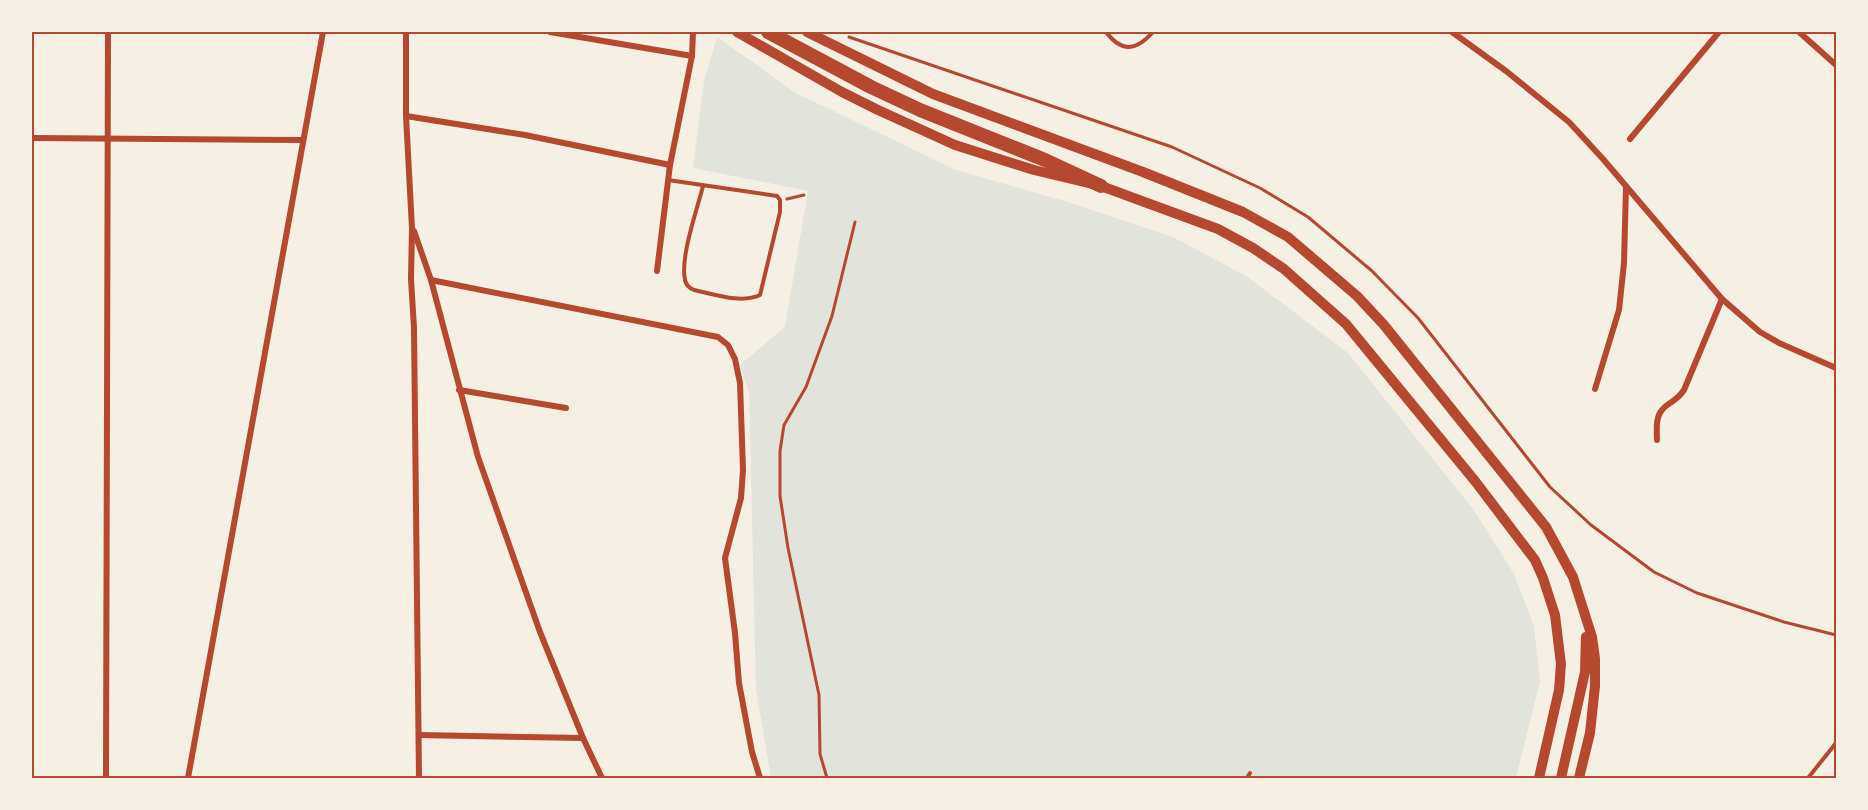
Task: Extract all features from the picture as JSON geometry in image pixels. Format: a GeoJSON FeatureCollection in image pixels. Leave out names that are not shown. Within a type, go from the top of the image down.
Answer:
{"type":"FeatureCollection","features":[{"type":"Feature","properties":{"kind":"highway"},"geometry":{"type":"LineString","coordinates":[[768,32],[871,87],[920,110],[1045,160],[1101,186]]}},
{"type":"Feature","properties":{"kind":"main road"},"geometry":{"type":"LineString","coordinates":[[737,32],[860,101],[955,145],[1034,170],[1101,186],[1218,229],[1253,248],[1284,269],[1346,324],[1475,481],[1535,560],[1555,615],[1561,664],[1559,690],[1539,778]]}},
{"type":"Feature","properties":{"kind":"main road"},"geometry":{"type":"LineString","coordinates":[[807,32],[933,94],[1243,212],[1288,237],[1357,296],[1384,325],[1546,527],[1560,552],[1580,598],[1587,648],[1585,672],[1561,778]]}},
{"type":"Feature","properties":{"kind":"main road"},"geometry":{"type":"LineString","coordinates":[[1579,778],[1590,733],[1595,686],[1592,637],[1584,619]]}},
{"type":"Feature","properties":{"kind":"street"},"geometry":{"type":"LineString","coordinates":[[106,778],[108,32]]}},
{"type":"Feature","properties":{"kind":"street"},"geometry":{"type":"LineString","coordinates":[[188,778],[322,32]]}},
{"type":"Feature","properties":{"kind":"street"},"geometry":{"type":"LineString","coordinates":[[406,32],[406,116],[414,328],[419,778]]}},
{"type":"Feature","properties":{"kind":"street"},"geometry":{"type":"LineString","coordinates":[[550,32],[692,56]]}},
{"type":"Feature","properties":{"kind":"street"},"geometry":{"type":"LineString","coordinates":[[657,271],[667,180],[692,56],[693,32]]}},
{"type":"Feature","properties":{"kind":"street"},"geometry":{"type":"LineString","coordinates":[[1452,32],[1506,71],[1569,122],[1722,299],[1760,332],[1779,343],[1836,368]]}},
{"type":"Feature","properties":{"kind":"street"},"geometry":{"type":"LineString","coordinates":[[1630,139],[1719,32]]}},
{"type":"Feature","properties":{"kind":"street"},"geometry":{"type":"LineString","coordinates":[[1799,32],[1836,65]]}},
{"type":"Feature","properties":{"kind":"street"},"geometry":{"type":"LineString","coordinates":[[406,116],[525,135],[670,165]]}},
{"type":"Feature","properties":{"kind":"street"},"geometry":{"type":"LineString","coordinates":[[32,138],[303,140]]}},
{"type":"Feature","properties":{"kind":"street"},"geometry":{"type":"LineString","coordinates":[[1595,389],[1604,366],[1619,310],[1624,263],[1626,187]]}},
{"type":"Feature","properties":{"kind":"street"},"geometry":{"type":"LineString","coordinates":[[412,228],[431,280],[478,457],[540,632],[583,738],[602,778]]}},
{"type":"Feature","properties":{"kind":"street"},"geometry":{"type":"LineString","coordinates":[[431,280],[718,337],[728,345],[735,358],[740,383],[742,470],[741,498],[725,558],[739,683],[752,753],[760,778]]}},
{"type":"Feature","properties":{"kind":"street"},"geometry":{"type":"LineString","coordinates":[[1657,440],[1659,414],[1662,408],[1676,401],[1684,390],[1722,299]]}},
{"type":"Feature","properties":{"kind":"street"},"geometry":{"type":"LineString","coordinates":[[459,390],[566,408]]}},
{"type":"Feature","properties":{"kind":"street"},"geometry":{"type":"LineString","coordinates":[[419,735],[583,738]]}},
{"type":"Feature","properties":{"kind":"lane"},"geometry":{"type":"LineString","coordinates":[[1106,32],[1118,45],[1130,48],[1138,45],[1153,32]]}},
{"type":"Feature","properties":{"kind":"lane"},"geometry":{"type":"LineString","coordinates":[[667,180],[777,196],[780,200],[780,212],[760,295],[754,298],[738,298],[694,290],[689,288],[685,281],[685,258],[703,186]]}},
{"type":"Feature","properties":{"kind":"lane"},"geometry":{"type":"LineString","coordinates":[[1808,778],[1836,743]]}},
{"type":"Feature","properties":{"kind":"lane"},"geometry":{"type":"LineString","coordinates":[[1246,778],[1250,773]]}},
{"type":"Feature","properties":{"kind":"path"},"geometry":{"type":"LineString","coordinates":[[780,200],[804,195]]}},
{"type":"Feature","properties":{"kind":"path"},"geometry":{"type":"LineString","coordinates":[[827,778],[820,754],[819,695],[788,548],[780,496],[780,451],[784,425],[806,387],[832,316],[855,222]]}},
{"type":"Feature","properties":{"kind":"shaded area"},"geometry":{"type":"Polygon","coordinates":[[[717,37],[796,93],[956,170],[1068,202],[1173,237],[1246,276],[1348,353],[1473,509],[1514,574],[1534,626],[1540,681],[1516,778],[771,778],[756,690],[749,393],[740,365],[785,327],[808,191],[693,168],[704,81],[717,37]]]}}]}
